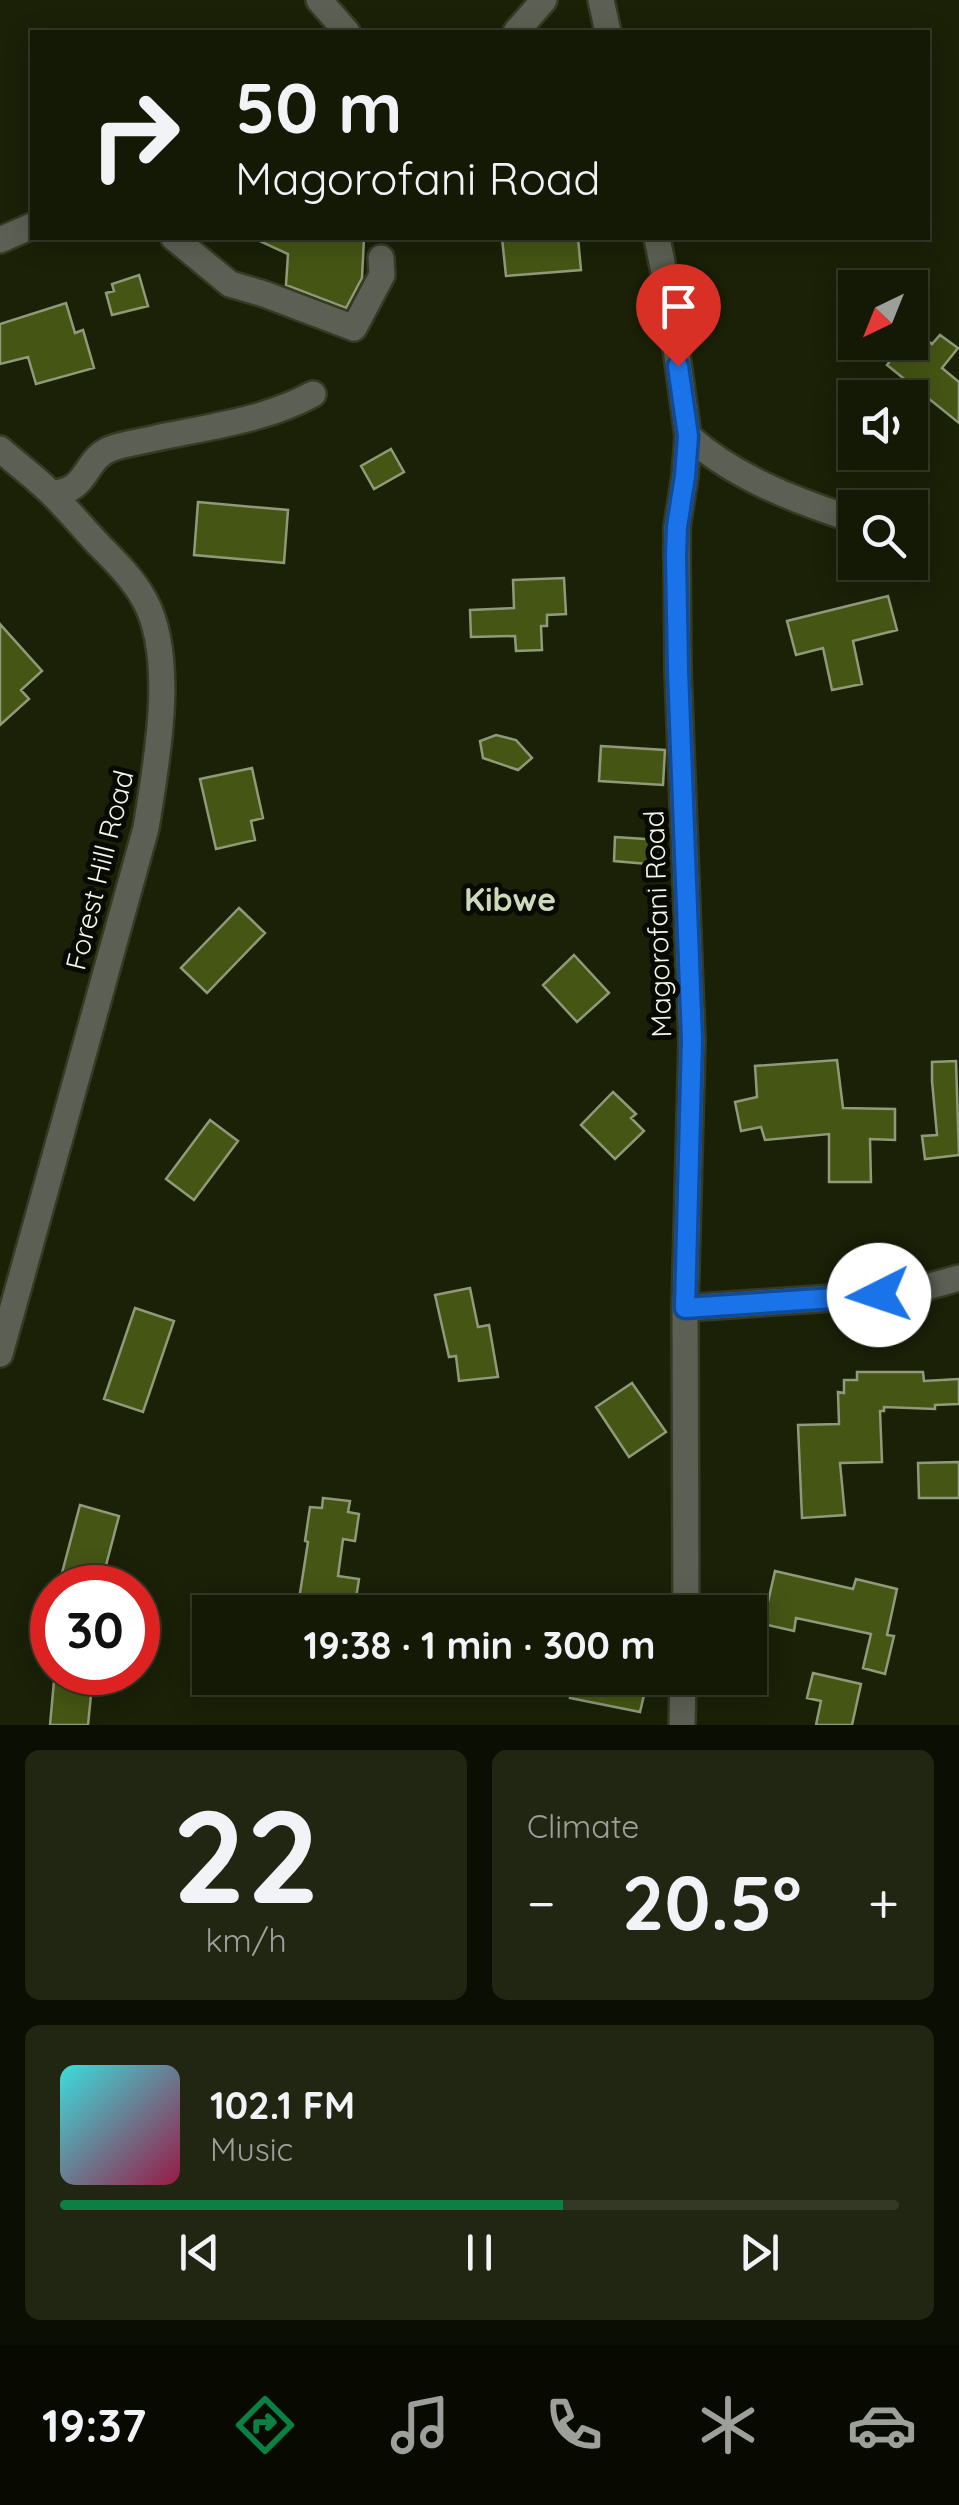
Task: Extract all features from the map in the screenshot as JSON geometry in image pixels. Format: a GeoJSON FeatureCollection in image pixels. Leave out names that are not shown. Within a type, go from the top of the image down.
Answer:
{"type":"FeatureCollection","features":[{"type":"Feature","properties":{"kind":"street"},"geometry":{"type":"LineString","coordinates":[[319,0],[345,30]]}},
{"type":"Feature","properties":{"kind":"street"},"geometry":{"type":"LineString","coordinates":[[518,30],[544,0]]}},
{"type":"Feature","properties":{"kind":"street"},"geometry":{"type":"LineString","coordinates":[[600,0],[608,30]]}},
{"type":"Feature","properties":{"kind":"street"},"geometry":{"type":"LineString","coordinates":[[0,240],[30,227]]}},
{"type":"Feature","properties":{"kind":"street"},"geometry":{"type":"LineString","coordinates":[[176,240],[230,284],[354,328],[382,275],[382,258]]}},
{"type":"Feature","properties":{"kind":"street","name":"Magorofani Road"},"geometry":{"type":"LineString","coordinates":[[657,240],[688,436],[676,556],[692,1040],[685,1308],[686,1595]]}},
{"type":"Feature","properties":{"kind":"street"},"geometry":{"type":"LineString","coordinates":[[51,493],[72,489],[106,450],[262,415],[290,407],[313,394]]}},
{"type":"Feature","properties":{"kind":"street"},"geometry":{"type":"LineString","coordinates":[[688,436],[762,485],[838,514]]}},
{"type":"Feature","properties":{"kind":"street","name":"Forest Hill Road"},"geometry":{"type":"LineString","coordinates":[[0,449],[51,493],[132,581],[147,605],[160,657],[160,743],[146,828],[0,1354]]}},
{"type":"Feature","properties":{"kind":"street"},"geometry":{"type":"LineString","coordinates":[[685,1308],[904,1293],[959,1278]]}},
{"type":"Feature","properties":{"kind":"street"},"geometry":{"type":"LineString","coordinates":[[682,1725],[683,1695]]}},
{"type":"Feature","properties":{"kind":"building"},"geometry":{"type":"Polygon","coordinates":[[[257,240],[364,240],[362,278],[346,308],[286,285],[288,254],[257,240]]]}},
{"type":"Feature","properties":{"kind":"building"},"geometry":{"type":"Polygon","coordinates":[[[502,240],[578,240],[581,270],[506,276],[502,240]]]}},
{"type":"Feature","properties":{"kind":"building"},"geometry":{"type":"Polygon","coordinates":[[[139,275],[148,306],[112,315],[106,293],[114,291],[112,284],[139,275]]]}},
{"type":"Feature","properties":{"kind":"building"},"geometry":{"type":"Polygon","coordinates":[[[66,303],[75,333],[83,330],[94,368],[36,384],[28,357],[0,364],[0,324],[66,303]]]}},
{"type":"Feature","properties":{"kind":"building"},"geometry":{"type":"Polygon","coordinates":[[[940,335],[958,348],[942,368],[959,382],[959,423],[928,398],[928,380],[906,380],[887,365],[891,360],[928,360],[928,341],[932,344],[940,335]]]}},
{"type":"Feature","properties":{"kind":"building"},"geometry":{"type":"Polygon","coordinates":[[[391,449],[404,472],[374,489],[361,466],[391,449]]]}},
{"type":"Feature","properties":{"kind":"building"},"geometry":{"type":"Polygon","coordinates":[[[198,502],[288,510],[284,563],[194,555],[198,502]]]}},
{"type":"Feature","properties":{"kind":"building"},"geometry":{"type":"Polygon","coordinates":[[[564,578],[566,614],[547,615],[547,626],[541,626],[542,650],[516,651],[515,636],[471,637],[470,610],[514,608],[513,580],[564,578]]]}},
{"type":"Feature","properties":{"kind":"building"},"geometry":{"type":"Polygon","coordinates":[[[888,596],[897,630],[853,641],[862,684],[832,690],[823,648],[796,655],[787,621],[888,596]]]}},
{"type":"Feature","properties":{"kind":"building"},"geometry":{"type":"Polygon","coordinates":[[[0,624],[42,671],[21,690],[29,699],[0,725],[0,624]]]}},
{"type":"Feature","properties":{"kind":"building"},"geometry":{"type":"Polygon","coordinates":[[[496,735],[516,740],[532,758],[518,770],[483,758],[480,741],[496,735]]]}},
{"type":"Feature","properties":{"kind":"building"},"geometry":{"type":"Polygon","coordinates":[[[601,746],[665,750],[663,785],[599,781],[601,746]]]}},
{"type":"Feature","properties":{"kind":"building"},"geometry":{"type":"Polygon","coordinates":[[[252,768],[263,818],[251,821],[255,840],[216,849],[200,779],[252,768]]]}},
{"type":"Feature","properties":{"kind":"building"},"geometry":{"type":"Polygon","coordinates":[[[615,837],[660,840],[659,865],[614,861],[615,837]]]}},
{"type":"Feature","properties":{"kind":"building"},"geometry":{"type":"Polygon","coordinates":[[[239,908],[265,933],[207,993],[181,968],[239,908]]]}},
{"type":"Feature","properties":{"kind":"building"},"geometry":{"type":"Polygon","coordinates":[[[574,955],[609,993],[577,1022],[543,985],[574,955]]]}},
{"type":"Feature","properties":{"kind":"building"},"geometry":{"type":"Polygon","coordinates":[[[837,1060],[843,1108],[895,1109],[895,1140],[870,1139],[871,1182],[829,1182],[829,1134],[765,1140],[761,1127],[741,1131],[735,1102],[757,1097],[755,1066],[837,1060]]]}},
{"type":"Feature","properties":{"kind":"building"},"geometry":{"type":"Polygon","coordinates":[[[956,1061],[959,1155],[925,1159],[922,1136],[937,1135],[932,1062],[956,1061]]]}},
{"type":"Feature","properties":{"kind":"building"},"geometry":{"type":"Polygon","coordinates":[[[613,1092],[636,1114],[631,1118],[644,1131],[615,1159],[581,1125],[613,1092]]]}},
{"type":"Feature","properties":{"kind":"building"},"geometry":{"type":"Polygon","coordinates":[[[210,1120],[238,1141],[194,1200],[166,1179],[210,1120]]]}},
{"type":"Feature","properties":{"kind":"building"},"geometry":{"type":"Polygon","coordinates":[[[470,1288],[478,1327],[489,1325],[498,1377],[459,1381],[456,1356],[449,1357],[435,1295],[470,1288]]]}},
{"type":"Feature","properties":{"kind":"building"},"geometry":{"type":"Polygon","coordinates":[[[135,1308],[174,1321],[143,1412],[104,1399],[135,1308]]]}},
{"type":"Feature","properties":{"kind":"building"},"geometry":{"type":"Polygon","coordinates":[[[857,1372],[923,1372],[924,1381],[959,1379],[959,1404],[935,1405],[935,1409],[884,1407],[880,1411],[882,1462],[840,1463],[845,1515],[802,1518],[798,1425],[839,1424],[838,1392],[844,1393],[844,1380],[857,1380],[857,1372]]]}},
{"type":"Feature","properties":{"kind":"building"},"geometry":{"type":"Polygon","coordinates":[[[632,1383],[666,1432],[629,1457],[596,1407],[632,1383]]]}},
{"type":"Feature","properties":{"kind":"building"},"geometry":{"type":"Polygon","coordinates":[[[959,1462],[959,1498],[919,1498],[918,1463],[959,1462]]]}},
{"type":"Feature","properties":{"kind":"building"},"geometry":{"type":"Polygon","coordinates":[[[323,1498],[350,1501],[348,1512],[359,1514],[355,1541],[343,1539],[338,1576],[359,1579],[356,1595],[300,1595],[310,1507],[322,1508],[323,1498]]]}},
{"type":"Feature","properties":{"kind":"building"},"geometry":{"type":"Polygon","coordinates":[[[80,1505],[119,1516],[106,1565],[64,1565],[80,1505]]]}},
{"type":"Feature","properties":{"kind":"building"},"geometry":{"type":"Polygon","coordinates":[[[775,1571],[853,1589],[856,1579],[897,1589],[887,1635],[894,1636],[885,1674],[863,1668],[871,1634],[796,1618],[794,1631],[767,1625],[775,1571]]]}},
{"type":"Feature","properties":{"kind":"building"},"geometry":{"type":"Polygon","coordinates":[[[813,1673],[861,1684],[852,1725],[816,1725],[821,1701],[807,1698],[813,1673]]]}},
{"type":"Feature","properties":{"kind":"building"},"geometry":{"type":"Polygon","coordinates":[[[53,1695],[91,1695],[88,1725],[50,1725],[53,1695]]]}},
{"type":"Feature","properties":{"kind":"building"},"geometry":{"type":"Polygon","coordinates":[[[571,1695],[644,1695],[640,1712],[570,1698],[571,1695]]]}},
{"type":"Feature","properties":{"kind":"district","name":"Kibwe"},"geometry":{"type":"Point","coordinates":[510,899]}},
{"type":"Feature","properties":{"kind":"route"},"geometry":{"type":"LineString","coordinates":[[678,366],[688,436],[676,556],[692,1040],[685,1308],[879,1295]]}}]}
